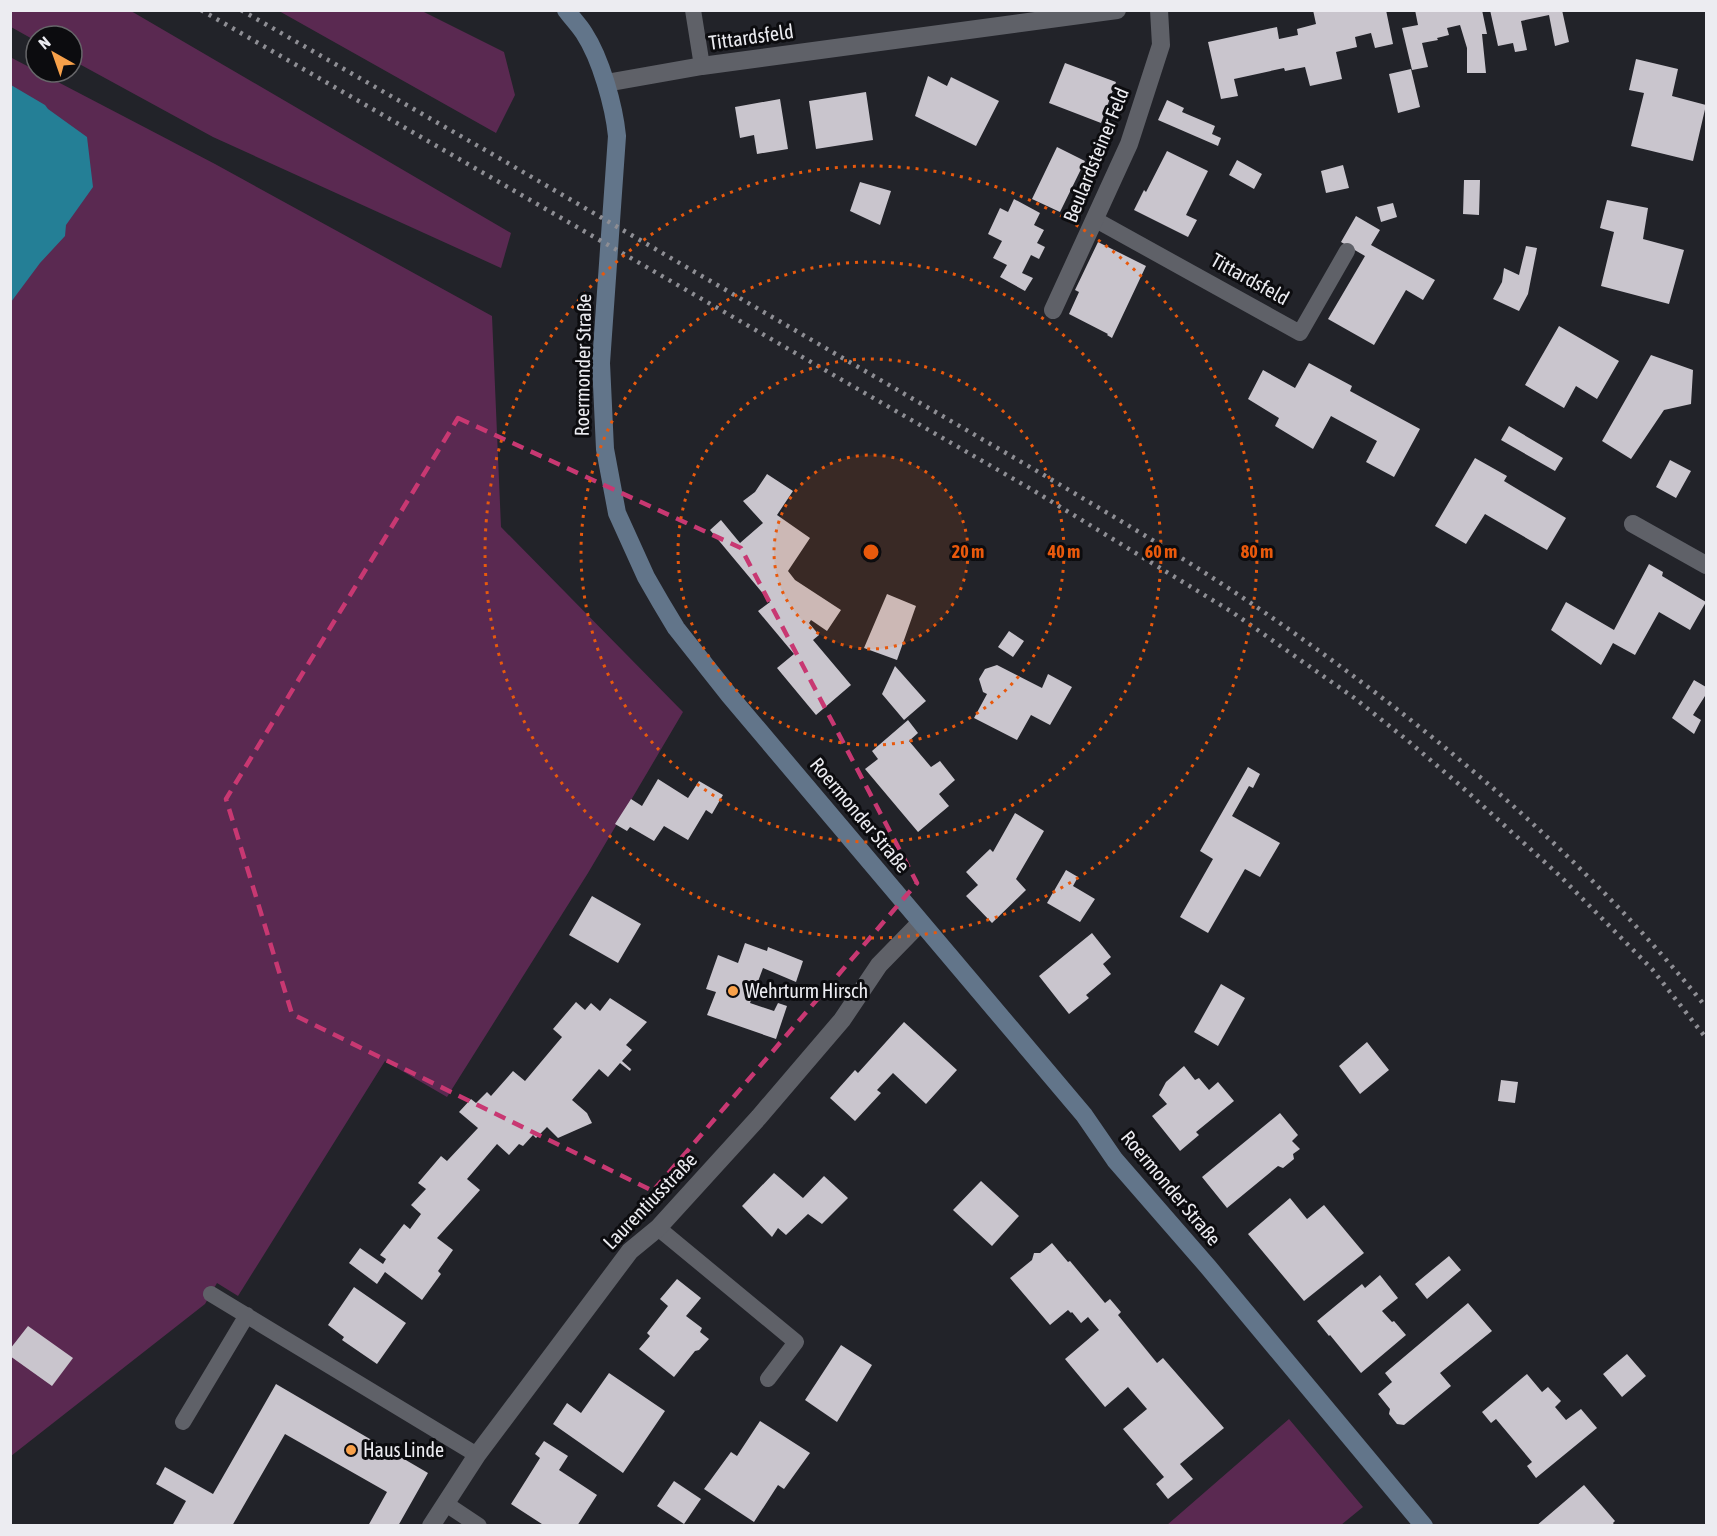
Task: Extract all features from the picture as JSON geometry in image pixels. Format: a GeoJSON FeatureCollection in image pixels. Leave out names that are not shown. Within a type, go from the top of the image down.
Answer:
{"type":"FeatureCollection","features":[{"type":"Feature","properties":{"kind":"main road","name":"Roermonder Straße"},"geometry":{"type":"LineString","coordinates":[[566,10],[585,34],[606,82],[617,136],[602,350],[605,449],[617,513],[646,577],[676,628],[722,687],[1084,1115],[1115,1160],[1424,1526]]}},
{"type":"Feature","properties":{"kind":"street","name":"Tittardsfeld"},"geometry":{"type":"LineString","coordinates":[[606,82],[702,66],[1117,10]]}},
{"type":"Feature","properties":{"kind":"street","name":"Beulardsteiner Feld"},"geometry":{"type":"LineString","coordinates":[[1053,310],[1129,144],[1161,45],[1159,10]]}},
{"type":"Feature","properties":{"kind":"street"},"geometry":{"type":"LineString","coordinates":[[1633,524],[1707,565]]}},
{"type":"Feature","properties":{"kind":"street","name":"Laurentiusstraße"},"geometry":{"type":"LineString","coordinates":[[431,1526],[477,1455],[630,1251],[658,1228],[759,1117],[842,1020],[879,965],[920,923]]}},
{"type":"Feature","properties":{"kind":"lane"},"geometry":{"type":"LineString","coordinates":[[693,10],[702,66]]}},
{"type":"Feature","properties":{"kind":"lane","name":"Tittardsfeld"},"geometry":{"type":"LineString","coordinates":[[1096,220],[1300,333],[1347,251]]}},
{"type":"Feature","properties":{"kind":"lane"},"geometry":{"type":"LineString","coordinates":[[658,1228],[796,1342],[768,1379]]}},
{"type":"Feature","properties":{"kind":"lane"},"geometry":{"type":"LineString","coordinates":[[211,1294],[477,1455]]}},
{"type":"Feature","properties":{"kind":"lane"},"geometry":{"type":"LineString","coordinates":[[183,1422],[247,1316]]}},
{"type":"Feature","properties":{"kind":"lane"},"geometry":{"type":"LineString","coordinates":[[446,1504],[479,1526]]}},
{"type":"Feature","properties":{"kind":"highlighted area"},"geometry":{"type":"Polygon","coordinates":[[[458,418],[741,548],[917,883],[653,1191],[292,1014],[226,799],[458,418]]]}},
{"type":"Feature","properties":{"kind":"shaded area"},"geometry":{"type":"Polygon","coordinates":[[[10,11],[131,11],[511,233],[501,268],[213,137],[84,67],[84,24],[24,24],[24,34],[11,27],[10,11]]]}},
{"type":"Feature","properties":{"kind":"shaded area"},"geometry":{"type":"Polygon","coordinates":[[[279,11],[422,11],[504,52],[515,95],[496,133],[279,11]]]}},
{"type":"Feature","properties":{"kind":"shaded area"},"geometry":{"type":"Polygon","coordinates":[[[10,57],[24,64],[24,84],[62,84],[215,164],[492,316],[501,527],[683,712],[588,873],[447,1097],[385,1061],[238,1296],[217,1283],[205,1304],[11,1456],[10,57]]]}},
{"type":"Feature","properties":{"kind":"shaded area"},"geometry":{"type":"Polygon","coordinates":[[[1289,1419],[1363,1507],[1341,1525],[1167,1525],[1289,1419]]]}},
{"type":"Feature","properties":{"kind":"water"},"geometry":{"type":"Polygon","coordinates":[[[11,85],[45,105],[87,137],[93,187],[66,225],[65,236],[40,263],[11,302],[11,85]]]}},
{"type":"Feature","properties":{"kind":"building"},"geometry":{"type":"Polygon","coordinates":[[[1313,10],[1386,10],[1393,44],[1375,48],[1371,33],[1355,37],[1357,47],[1336,52],[1342,79],[1310,86],[1305,67],[1285,71],[1284,68],[1234,79],[1238,96],[1221,99],[1208,42],[1277,27],[1279,39],[1298,35],[1297,29],[1316,24],[1313,10]]]}},
{"type":"Feature","properties":{"kind":"building"},"geometry":{"type":"Polygon","coordinates":[[[1415,10],[1482,10],[1487,34],[1482,34],[1486,73],[1467,73],[1467,48],[1460,25],[1447,28],[1449,35],[1422,43],[1428,67],[1412,70],[1402,28],[1418,25],[1415,10]]]}},
{"type":"Feature","properties":{"kind":"building"},"geometry":{"type":"Polygon","coordinates":[[[1490,10],[1562,10],[1569,42],[1555,46],[1549,15],[1521,21],[1527,50],[1515,52],[1513,43],[1498,46],[1490,10]]]}},
{"type":"Feature","properties":{"kind":"building"},"geometry":{"type":"Polygon","coordinates":[[[1636,59],[1678,69],[1672,96],[1706,105],[1693,161],[1631,146],[1644,93],[1629,90],[1636,59]]]}},
{"type":"Feature","properties":{"kind":"building"},"geometry":{"type":"Polygon","coordinates":[[[1065,63],[1116,82],[1101,123],[1049,103],[1065,63]]]}},
{"type":"Feature","properties":{"kind":"building"},"geometry":{"type":"Polygon","coordinates":[[[1411,69],[1420,107],[1398,113],[1389,74],[1411,69]]]}},
{"type":"Feature","properties":{"kind":"building"},"geometry":{"type":"Polygon","coordinates":[[[928,76],[947,86],[951,77],[999,101],[976,146],[915,116],[928,76]]]}},
{"type":"Feature","properties":{"kind":"building"},"geometry":{"type":"Polygon","coordinates":[[[866,92],[873,140],[816,149],[809,101],[866,92]]]}},
{"type":"Feature","properties":{"kind":"building"},"geometry":{"type":"Polygon","coordinates":[[[780,99],[788,149],[757,154],[754,135],[740,138],[735,107],[780,99]]]}},
{"type":"Feature","properties":{"kind":"building"},"geometry":{"type":"Polygon","coordinates":[[[1167,100],[1184,108],[1182,112],[1215,126],[1212,134],[1221,138],[1218,146],[1158,120],[1167,100]]]}},
{"type":"Feature","properties":{"kind":"building"},"geometry":{"type":"Polygon","coordinates":[[[1057,147],[1085,161],[1060,212],[1032,199],[1057,147]]]}},
{"type":"Feature","properties":{"kind":"building"},"geometry":{"type":"Polygon","coordinates":[[[1167,151],[1208,171],[1186,215],[1197,220],[1188,237],[1134,210],[1167,151]]]}},
{"type":"Feature","properties":{"kind":"building"},"geometry":{"type":"Polygon","coordinates":[[[1237,160],[1262,174],[1254,189],[1229,175],[1237,160]]]}},
{"type":"Feature","properties":{"kind":"building"},"geometry":{"type":"Polygon","coordinates":[[[1343,165],[1349,188],[1326,193],[1321,171],[1343,165]]]}},
{"type":"Feature","properties":{"kind":"building"},"geometry":{"type":"Polygon","coordinates":[[[1464,180],[1480,180],[1479,215],[1463,214],[1464,180]]]}},
{"type":"Feature","properties":{"kind":"building"},"geometry":{"type":"Polygon","coordinates":[[[860,182],[891,191],[880,225],[850,211],[860,182]]]}},
{"type":"Feature","properties":{"kind":"building"},"geometry":{"type":"Polygon","coordinates":[[[1014,199],[1040,213],[1034,225],[1044,230],[1037,243],[1045,247],[1039,259],[1031,255],[1022,273],[1033,278],[1025,291],[1000,277],[1007,265],[993,258],[1002,241],[988,234],[1000,208],[1008,212],[1014,199]]]}},
{"type":"Feature","properties":{"kind":"building"},"geometry":{"type":"Polygon","coordinates":[[[1607,200],[1648,208],[1643,239],[1684,250],[1669,304],[1601,286],[1614,232],[1600,228],[1607,200]]]}},
{"type":"Feature","properties":{"kind":"building"},"geometry":{"type":"Polygon","coordinates":[[[1393,203],[1397,217],[1381,222],[1377,207],[1393,203]]]}},
{"type":"Feature","properties":{"kind":"building"},"geometry":{"type":"Polygon","coordinates":[[[1356,216],[1380,230],[1371,245],[1435,280],[1423,300],[1406,290],[1374,345],[1328,319],[1365,256],[1341,242],[1356,216]]]}},
{"type":"Feature","properties":{"kind":"building"},"geometry":{"type":"Polygon","coordinates":[[[1098,242],[1146,266],[1112,338],[1069,314],[1079,292],[1075,290],[1098,242]]]}},
{"type":"Feature","properties":{"kind":"building"},"geometry":{"type":"Polygon","coordinates":[[[1526,246],[1537,248],[1528,294],[1519,311],[1493,299],[1502,282],[1504,268],[1519,275],[1526,246]]]}},
{"type":"Feature","properties":{"kind":"building"},"geometry":{"type":"Polygon","coordinates":[[[1559,326],[1619,361],[1597,399],[1576,386],[1564,408],[1525,385],[1559,326]]]}},
{"type":"Feature","properties":{"kind":"building"},"geometry":{"type":"Polygon","coordinates":[[[1651,355],[1693,370],[1691,404],[1664,410],[1631,459],[1602,441],[1651,355]]]}},
{"type":"Feature","properties":{"kind":"building"},"geometry":{"type":"Polygon","coordinates":[[[1309,363],[1352,386],[1350,391],[1420,429],[1394,477],[1366,462],[1377,441],[1331,416],[1313,449],[1275,426],[1279,418],[1248,399],[1263,370],[1295,388],[1309,363]]]}},
{"type":"Feature","properties":{"kind":"building"},"geometry":{"type":"Polygon","coordinates":[[[1509,426],[1563,458],[1555,471],[1501,440],[1509,426]]]}},
{"type":"Feature","properties":{"kind":"building"},"geometry":{"type":"Polygon","coordinates":[[[1475,458],[1507,476],[1504,481],[1566,518],[1547,550],[1485,514],[1466,544],[1435,526],[1475,458]]]}},
{"type":"Feature","properties":{"kind":"building"},"geometry":{"type":"Polygon","coordinates":[[[1670,460],[1691,471],[1676,498],[1656,487],[1670,460]]]}},
{"type":"Feature","properties":{"kind":"building"},"geometry":{"type":"Polygon","coordinates":[[[767,474],[793,491],[777,515],[810,538],[788,571],[795,580],[841,610],[827,631],[811,620],[809,623],[819,635],[813,640],[851,685],[816,715],[777,668],[794,654],[758,611],[770,602],[710,530],[721,520],[740,543],[763,523],[743,501],[755,492],[767,474]]]}},
{"type":"Feature","properties":{"kind":"building"},"geometry":{"type":"Polygon","coordinates":[[[1649,564],[1663,572],[1662,576],[1706,602],[1690,630],[1659,612],[1635,655],[1613,643],[1601,665],[1551,630],[1566,602],[1614,630],[1649,564]]]}},
{"type":"Feature","properties":{"kind":"building"},"geometry":{"type":"Polygon","coordinates":[[[887,594],[916,606],[897,660],[864,648],[887,594]]]}},
{"type":"Feature","properties":{"kind":"building"},"geometry":{"type":"Polygon","coordinates":[[[1009,631],[1024,641],[1013,657],[998,647],[1009,631]]]}},
{"type":"Feature","properties":{"kind":"building"},"geometry":{"type":"Polygon","coordinates":[[[997,665],[1042,688],[1048,674],[1072,687],[1050,725],[1031,715],[1017,740],[974,718],[987,694],[983,692],[979,679],[985,669],[997,665]]]}},
{"type":"Feature","properties":{"kind":"building"},"geometry":{"type":"Polygon","coordinates":[[[895,666],[926,701],[904,720],[882,694],[895,666]]]}},
{"type":"Feature","properties":{"kind":"building"},"geometry":{"type":"Polygon","coordinates":[[[1694,680],[1706,687],[1706,697],[1693,715],[1701,720],[1694,734],[1672,718],[1694,680]]]}},
{"type":"Feature","properties":{"kind":"building"},"geometry":{"type":"Polygon","coordinates":[[[908,720],[918,733],[909,741],[931,767],[940,761],[955,780],[939,794],[949,806],[918,832],[865,769],[878,759],[872,751],[908,720]]]}},
{"type":"Feature","properties":{"kind":"building"},"geometry":{"type":"Polygon","coordinates":[[[1248,767],[1260,774],[1253,788],[1249,786],[1232,816],[1280,843],[1260,877],[1245,869],[1208,933],[1180,917],[1213,859],[1200,851],[1248,767]]]}},
{"type":"Feature","properties":{"kind":"building"},"geometry":{"type":"Polygon","coordinates":[[[658,779],[688,798],[699,781],[723,795],[712,814],[706,810],[688,840],[664,826],[654,841],[630,827],[627,831],[615,824],[631,799],[642,806],[658,779]]]}},
{"type":"Feature","properties":{"kind":"building"},"geometry":{"type":"Polygon","coordinates":[[[1015,813],[1044,831],[1016,879],[1026,890],[992,923],[966,896],[978,885],[966,872],[990,849],[993,852],[1015,813]]]}},
{"type":"Feature","properties":{"kind":"building"},"geometry":{"type":"Polygon","coordinates":[[[1066,870],[1078,877],[1073,886],[1095,899],[1080,922],[1047,903],[1066,870]]]}},
{"type":"Feature","properties":{"kind":"building"},"geometry":{"type":"Polygon","coordinates":[[[592,896],[641,924],[618,963],[569,935],[592,896]]]}},
{"type":"Feature","properties":{"kind":"building"},"geometry":{"type":"Polygon","coordinates":[[[1092,933],[1111,957],[1103,964],[1111,974],[1086,995],[1089,998],[1069,1014],[1039,976],[1092,933]]]}},
{"type":"Feature","properties":{"kind":"building","name":"Wehrturm Hirsch"},"geometry":{"type":"Polygon","coordinates":[[[745,943],[767,951],[768,947],[803,961],[796,982],[763,968],[750,1003],[774,1011],[778,1003],[787,1006],[776,1039],[707,1015],[716,992],[706,989],[718,955],[738,963],[745,943]]]}},
{"type":"Feature","properties":{"kind":"building"},"geometry":{"type":"Polygon","coordinates":[[[1221,984],[1245,998],[1218,1046],[1194,1032],[1221,984]]]}},
{"type":"Feature","properties":{"kind":"building"},"geometry":{"type":"Polygon","coordinates":[[[610,998],[647,1022],[626,1045],[632,1050],[622,1061],[631,1069],[630,1071],[620,1063],[608,1077],[599,1069],[572,1100],[587,1113],[592,1123],[558,1138],[547,1127],[536,1138],[533,1135],[523,1146],[519,1144],[509,1155],[497,1144],[467,1179],[480,1190],[437,1238],[453,1250],[438,1271],[441,1274],[422,1300],[385,1272],[377,1284],[349,1263],[360,1248],[383,1264],[386,1259],[380,1255],[404,1224],[410,1229],[421,1214],[411,1205],[426,1189],[418,1183],[441,1156],[447,1161],[478,1128],[459,1112],[471,1099],[476,1103],[487,1092],[491,1096],[513,1071],[525,1081],[562,1037],[553,1029],[576,1002],[585,1010],[591,1003],[600,1011],[610,998]]]}},
{"type":"Feature","properties":{"kind":"building"},"geometry":{"type":"Polygon","coordinates":[[[904,1022],[957,1070],[926,1104],[893,1073],[877,1090],[881,1093],[855,1121],[830,1098],[855,1070],[858,1073],[904,1022]]]}},
{"type":"Feature","properties":{"kind":"building"},"geometry":{"type":"Polygon","coordinates":[[[1367,1042],[1389,1070],[1360,1094],[1339,1066],[1367,1042]]]}},
{"type":"Feature","properties":{"kind":"building"},"geometry":{"type":"Polygon","coordinates":[[[1184,1066],[1195,1080],[1199,1078],[1209,1090],[1218,1082],[1234,1101],[1196,1132],[1199,1135],[1180,1151],[1152,1116],[1167,1104],[1159,1095],[1166,1082],[1184,1066]]]}},
{"type":"Feature","properties":{"kind":"building"},"geometry":{"type":"Polygon","coordinates":[[[1501,1080],[1518,1082],[1515,1103],[1498,1101],[1501,1080]]]}},
{"type":"Feature","properties":{"kind":"building"},"geometry":{"type":"Polygon","coordinates":[[[1280,1113],[1298,1135],[1292,1141],[1300,1149],[1293,1154],[1294,1159],[1283,1168],[1278,1166],[1227,1208],[1202,1177],[1280,1113]]]}},
{"type":"Feature","properties":{"kind":"building"},"geometry":{"type":"Polygon","coordinates":[[[774,1173],[803,1198],[824,1176],[848,1198],[822,1224],[808,1214],[786,1235],[778,1228],[772,1237],[742,1206],[774,1173]]]}},
{"type":"Feature","properties":{"kind":"building"},"geometry":{"type":"Polygon","coordinates":[[[981,1181],[1019,1216],[992,1246],[953,1210],[981,1181]]]}},
{"type":"Feature","properties":{"kind":"building"},"geometry":{"type":"Polygon","coordinates":[[[1290,1198],[1307,1219],[1324,1205],[1364,1253],[1304,1301],[1248,1234],[1290,1198]]]}},
{"type":"Feature","properties":{"kind":"building"},"geometry":{"type":"Polygon","coordinates":[[[1052,1243],[1105,1303],[1110,1299],[1121,1312],[1118,1315],[1157,1363],[1163,1358],[1224,1428],[1180,1464],[1193,1479],[1168,1499],[1156,1484],[1164,1477],[1123,1429],[1147,1409],[1128,1387],[1105,1407],[1065,1359],[1099,1330],[1088,1317],[1081,1323],[1068,1310],[1050,1325],[1010,1278],[1032,1260],[1034,1253],[1040,1253],[1052,1243]]]}},
{"type":"Feature","properties":{"kind":"building"},"geometry":{"type":"Polygon","coordinates":[[[1449,1256],[1461,1270],[1427,1299],[1415,1284],[1449,1256]]]}},
{"type":"Feature","properties":{"kind":"building"},"geometry":{"type":"Polygon","coordinates":[[[1380,1275],[1398,1298],[1382,1311],[1406,1335],[1361,1373],[1317,1321],[1362,1284],[1365,1288],[1380,1275]]]}},
{"type":"Feature","properties":{"kind":"building"},"geometry":{"type":"Polygon","coordinates":[[[677,1279],[701,1298],[686,1316],[702,1328],[700,1332],[709,1339],[699,1350],[695,1351],[674,1377],[639,1349],[650,1336],[647,1333],[668,1306],[660,1299],[677,1279]]]}},
{"type":"Feature","properties":{"kind":"building"},"geometry":{"type":"Polygon","coordinates":[[[354,1287],[406,1323],[377,1364],[342,1340],[344,1337],[328,1325],[354,1287]]]}},
{"type":"Feature","properties":{"kind":"building"},"geometry":{"type":"Polygon","coordinates":[[[1468,1303],[1492,1331],[1440,1373],[1451,1386],[1404,1425],[1397,1424],[1389,1414],[1390,1409],[1378,1394],[1392,1382],[1385,1373],[1468,1303]]]}},
{"type":"Feature","properties":{"kind":"building"},"geometry":{"type":"Polygon","coordinates":[[[28,1326],[73,1358],[52,1386],[10,1356],[10,1349],[28,1326]]]}},
{"type":"Feature","properties":{"kind":"building"},"geometry":{"type":"Polygon","coordinates":[[[841,1345],[872,1365],[837,1422],[805,1400],[841,1345]]]}},
{"type":"Feature","properties":{"kind":"building"},"geometry":{"type":"Polygon","coordinates":[[[1627,1354],[1646,1376],[1622,1397],[1603,1374],[1627,1354]]]}},
{"type":"Feature","properties":{"kind":"building"},"geometry":{"type":"Polygon","coordinates":[[[609,1373],[665,1411],[623,1473],[553,1424],[567,1403],[581,1413],[609,1373]]]}},
{"type":"Feature","properties":{"kind":"building"},"geometry":{"type":"Polygon","coordinates":[[[1527,1374],[1542,1392],[1548,1387],[1561,1401],[1555,1407],[1566,1420],[1581,1409],[1597,1428],[1536,1478],[1527,1466],[1532,1462],[1496,1419],[1491,1423],[1482,1412],[1527,1374]]]}},
{"type":"Feature","properties":{"kind":"building","name":"Haus Linde"},"geometry":{"type":"Polygon","coordinates":[[[276,1384],[428,1473],[398,1526],[368,1526],[387,1492],[285,1434],[232,1526],[172,1526],[186,1501],[156,1484],[165,1467],[213,1494],[276,1384]]]}},
{"type":"Feature","properties":{"kind":"building"},"geometry":{"type":"Polygon","coordinates":[[[760,1421],[810,1453],[784,1489],[778,1485],[754,1522],[704,1489],[731,1452],[737,1456],[760,1421]]]}},
{"type":"Feature","properties":{"kind":"building"},"geometry":{"type":"Polygon","coordinates":[[[544,1441],[568,1456],[559,1470],[597,1495],[577,1526],[545,1526],[511,1504],[540,1458],[535,1454],[544,1441]]]}},
{"type":"Feature","properties":{"kind":"building"},"geometry":{"type":"Polygon","coordinates":[[[674,1481],[701,1499],[684,1524],[657,1506],[674,1481]]]}},
{"type":"Feature","properties":{"kind":"building"},"geometry":{"type":"Polygon","coordinates":[[[1584,1485],[1615,1521],[1613,1523],[1615,1526],[1536,1526],[1584,1485]]]}},
{"type":"Feature","properties":{"kind":"railway"},"geometry":{"type":"LineString","coordinates":[[201,10],[1031,489],[1232,612],[1353,697],[1462,787],[1559,875],[1652,969],[1706,1038]]}},
{"type":"Feature","properties":{"kind":"railway"},"geometry":{"type":"LineString","coordinates":[[241,10],[1042,474],[1232,590],[1380,696],[1497,791],[1606,895],[1706,1007]]}},
{"type":"Feature","properties":{"kind":"place","name":"Wehrturm Hirsch"},"geometry":{"type":"Point","coordinates":[733,991]}},
{"type":"Feature","properties":{"kind":"place","name":"Haus Linde"},"geometry":{"type":"Point","coordinates":[351,1450]}}]}
